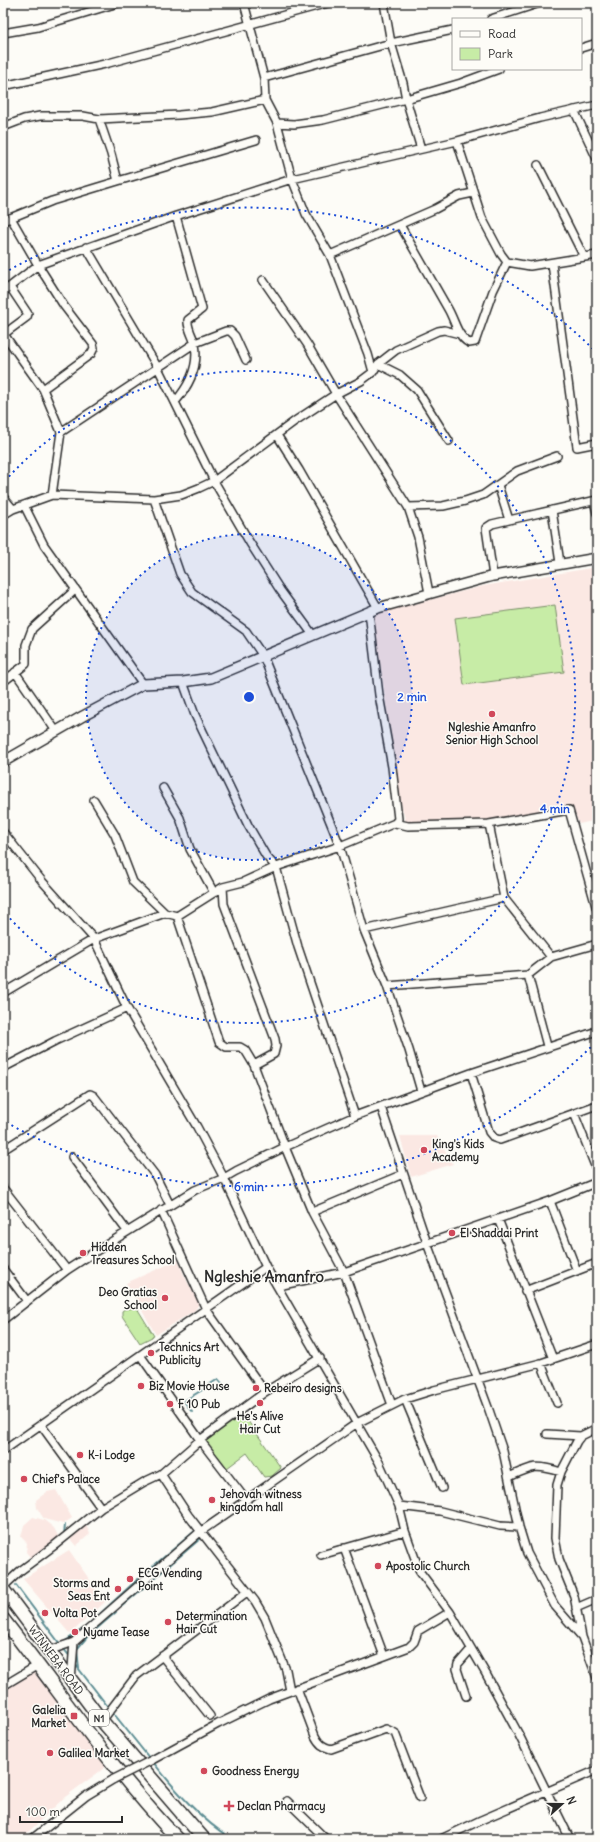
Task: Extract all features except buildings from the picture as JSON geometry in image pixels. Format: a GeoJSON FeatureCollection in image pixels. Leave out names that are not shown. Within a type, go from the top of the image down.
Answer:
{"type":"FeatureCollection","features":[{"type":"Feature","properties":{"kind":"highway","name":"WINNEBA ROAD"},"geometry":{"type":"LineString","coordinates":[[3,1588],[71,1682],[102,1721],[204,1839]]}},
{"type":"Feature","properties":{"kind":"highway","name":"WINNEBA ROAD"},"geometry":{"type":"LineString","coordinates":[[3,1620],[78,1720],[153,1813],[178,1839]]}},
{"type":"Feature","properties":{"kind":"street"},"geometry":{"type":"LineString","coordinates":[[3,33],[38,27],[118,3]]}},
{"type":"Feature","properties":{"kind":"street"},"geometry":{"type":"LineString","coordinates":[[244,3],[264,78],[265,100],[277,123],[292,179],[306,214],[330,255],[368,354],[373,372]]}},
{"type":"Feature","properties":{"kind":"street"},"geometry":{"type":"LineString","coordinates":[[3,86],[105,64],[328,3]]}},
{"type":"Feature","properties":{"kind":"street"},"geometry":{"type":"LineString","coordinates":[[384,3],[391,43],[421,149]]}},
{"type":"Feature","properties":{"kind":"street"},"geometry":{"type":"LineString","coordinates":[[494,18],[540,3]]}},
{"type":"Feature","properties":{"kind":"street"},"geometry":{"type":"LineString","coordinates":[[264,78],[391,43],[452,30]]}},
{"type":"Feature","properties":{"kind":"street"},"geometry":{"type":"LineString","coordinates":[[582,48],[597,43]]}},
{"type":"Feature","properties":{"kind":"street"},"geometry":{"type":"LineString","coordinates":[[277,123],[294,124],[323,120],[462,83],[496,70]]}},
{"type":"Feature","properties":{"kind":"street"},"geometry":{"type":"LineString","coordinates":[[3,127],[24,119],[40,116],[83,116],[99,119],[173,116],[205,112],[265,100]]}},
{"type":"Feature","properties":{"kind":"street"},"geometry":{"type":"LineString","coordinates":[[3,292],[38,265],[176,216],[292,179],[457,142],[489,132],[597,105]]}},
{"type":"Feature","properties":{"kind":"street"},"geometry":{"type":"LineString","coordinates":[[574,110],[597,159]]}},
{"type":"Feature","properties":{"kind":"street"},"geometry":{"type":"LineString","coordinates":[[99,119],[112,154],[118,181]]}},
{"type":"Feature","properties":{"kind":"street"},"geometry":{"type":"LineString","coordinates":[[3,221],[52,201],[256,140]]}},
{"type":"Feature","properties":{"kind":"street"},"geometry":{"type":"LineString","coordinates":[[457,142],[482,218],[501,254],[507,262],[530,266],[552,264],[597,255]]}},
{"type":"Feature","properties":{"kind":"street"},"geometry":{"type":"LineString","coordinates":[[538,165],[584,257]]}},
{"type":"Feature","properties":{"kind":"street"},"geometry":{"type":"LineString","coordinates":[[330,255],[435,209],[459,196],[473,193]]}},
{"type":"Feature","properties":{"kind":"street"},"geometry":{"type":"LineString","coordinates":[[175,402],[191,381],[196,354],[195,344],[187,323],[188,320],[202,309],[176,216]]}},
{"type":"Feature","properties":{"kind":"street"},"geometry":{"type":"LineString","coordinates":[[11,218],[64,306],[93,344],[94,348],[91,354],[43,389]]}},
{"type":"Feature","properties":{"kind":"street"},"geometry":{"type":"LineString","coordinates":[[400,225],[449,311],[460,334],[469,343],[475,342],[493,291],[507,262]]}},
{"type":"Feature","properties":{"kind":"street"},"geometry":{"type":"LineString","coordinates":[[86,247],[158,368],[214,481],[250,543],[280,590],[313,635]]}},
{"type":"Feature","properties":{"kind":"street"},"geometry":{"type":"LineString","coordinates":[[552,264],[577,447],[597,443]]}},
{"type":"Feature","properties":{"kind":"street"},"geometry":{"type":"LineString","coordinates":[[262,280],[307,344],[336,394],[408,508],[418,537],[429,593]]}},
{"type":"Feature","properties":{"kind":"street"},"geometry":{"type":"LineString","coordinates":[[10,287],[28,314],[27,317],[3,334],[43,389],[60,432],[52,495]]}},
{"type":"Feature","properties":{"kind":"street"},"geometry":{"type":"LineString","coordinates":[[3,515],[13,509],[52,495],[154,499],[181,495],[214,481],[295,421],[336,394],[361,381],[373,372],[378,364],[396,350],[438,330],[460,334]]}},
{"type":"Feature","properties":{"kind":"street"},"geometry":{"type":"LineString","coordinates":[[60,432],[195,344],[226,331],[230,331],[235,336],[246,360]]}},
{"type":"Feature","properties":{"kind":"street"},"geometry":{"type":"LineString","coordinates":[[378,364],[400,375],[418,390],[449,441]]}},
{"type":"Feature","properties":{"kind":"street"},"geometry":{"type":"LineString","coordinates":[[276,435],[299,470],[374,610],[379,695],[392,767],[398,819],[395,823]]}},
{"type":"Feature","properties":{"kind":"street"},"geometry":{"type":"LineString","coordinates":[[408,508],[443,506],[483,495],[517,471],[558,456]]}},
{"type":"Feature","properties":{"kind":"street"},"geometry":{"type":"LineString","coordinates":[[498,485],[509,520]]}},
{"type":"Feature","properties":{"kind":"street"},"geometry":{"type":"LineString","coordinates":[[3,497],[13,509]]}},
{"type":"Feature","properties":{"kind":"street"},"geometry":{"type":"LineString","coordinates":[[154,499],[180,574],[192,592],[246,631],[263,656],[340,846],[364,930],[387,986],[409,1050],[421,1091]]}},
{"type":"Feature","properties":{"kind":"street"},"geometry":{"type":"LineString","coordinates":[[493,576],[486,528],[492,524],[595,500],[597,513]]}},
{"type":"Feature","properties":{"kind":"street"},"geometry":{"type":"LineString","coordinates":[[24,505],[44,545],[143,684]]}},
{"type":"Feature","properties":{"kind":"street"},"geometry":{"type":"LineString","coordinates":[[552,510],[560,563]]}},
{"type":"Feature","properties":{"kind":"street"},"geometry":{"type":"LineString","coordinates":[[3,762],[56,731],[143,684],[183,682],[211,678],[374,610],[429,593],[493,576],[560,563],[597,558]]}},
{"type":"Feature","properties":{"kind":"street"},"geometry":{"type":"LineString","coordinates":[[3,682],[26,664],[26,645],[32,629],[75,590]]}},
{"type":"Feature","properties":{"kind":"street"},"geometry":{"type":"LineString","coordinates":[[15,672],[56,731]]}},
{"type":"Feature","properties":{"kind":"street"},"geometry":{"type":"LineString","coordinates":[[183,682],[195,715],[248,825],[266,856],[276,867],[298,947],[355,1116]]}},
{"type":"Feature","properties":{"kind":"street"},"geometry":{"type":"LineString","coordinates":[[163,788],[180,818],[190,849],[213,891]]}},
{"type":"Feature","properties":{"kind":"street"},"geometry":{"type":"LineString","coordinates":[[94,800],[115,835],[134,882],[165,913],[177,916],[213,891],[243,882],[276,867],[340,846],[395,823],[408,826],[488,824],[569,810],[597,910]]}},
{"type":"Feature","properties":{"kind":"street"},"geometry":{"type":"LineString","coordinates":[[488,824],[504,898],[551,957]]}},
{"type":"Feature","properties":{"kind":"street"},"geometry":{"type":"LineString","coordinates":[[3,832],[42,881],[94,939],[127,1008],[197,1127],[224,1178],[266,1267],[379,1462],[399,1506],[405,1532],[420,1572],[450,1612],[471,1649],[519,1735],[570,1839]]}},
{"type":"Feature","properties":{"kind":"street"},"geometry":{"type":"LineString","coordinates":[[223,887],[224,904],[275,1039],[276,1046],[274,1054],[254,1066]]}},
{"type":"Feature","properties":{"kind":"street"},"geometry":{"type":"LineString","coordinates":[[364,930],[504,898]]}},
{"type":"Feature","properties":{"kind":"street"},"geometry":{"type":"LineString","coordinates":[[3,993],[94,939],[165,913]]}},
{"type":"Feature","properties":{"kind":"street"},"geometry":{"type":"LineString","coordinates":[[177,916],[219,1042],[226,1047],[240,1047],[245,1050],[254,1066],[312,1212],[344,1272],[392,1405]]}},
{"type":"Feature","properties":{"kind":"street"},"geometry":{"type":"LineString","coordinates":[[387,986],[528,975],[551,957],[597,944]]}},
{"type":"Feature","properties":{"kind":"street"},"geometry":{"type":"LineString","coordinates":[[528,975],[547,1046]]}},
{"type":"Feature","properties":{"kind":"street"},"geometry":{"type":"LineString","coordinates":[[3,1068],[55,1041],[127,1008]]}},
{"type":"Feature","properties":{"kind":"street"},"geometry":{"type":"LineString","coordinates":[[3,1320],[67,1270],[127,1231],[195,1190],[224,1178],[236,1170],[355,1116],[470,1073],[597,1030]]}},
{"type":"Feature","properties":{"kind":"street"},"geometry":{"type":"LineString","coordinates":[[470,1073],[489,1132],[494,1138],[500,1140],[597,1105]]}},
{"type":"Feature","properties":{"kind":"street"},"geometry":{"type":"LineString","coordinates":[[3,1150],[90,1094],[94,1096],[150,1169],[170,1205]]}},
{"type":"Feature","properties":{"kind":"street"},"geometry":{"type":"LineString","coordinates":[[381,1107],[427,1243],[503,1451],[519,1527],[527,1553],[555,1606],[582,1637]]}},
{"type":"Feature","properties":{"kind":"street"},"geometry":{"type":"LineString","coordinates":[[574,1113],[597,1172]]}},
{"type":"Feature","properties":{"kind":"street"},"geometry":{"type":"LineString","coordinates":[[72,1157],[127,1231]]}},
{"type":"Feature","properties":{"kind":"street"},"geometry":{"type":"LineString","coordinates":[[312,1212],[403,1174]]}},
{"type":"Feature","properties":{"kind":"street"},"geometry":{"type":"LineString","coordinates":[[278,1286],[344,1272],[550,1201],[597,1182]]}},
{"type":"Feature","properties":{"kind":"street"},"geometry":{"type":"LineString","coordinates":[[3,1188],[67,1270]]}},
{"type":"Feature","properties":{"kind":"street"},"geometry":{"type":"LineString","coordinates":[[550,1201],[577,1271]]}},
{"type":"Feature","properties":{"kind":"street"},"geometry":{"type":"LineString","coordinates":[[161,1210],[206,1309],[264,1392]]}},
{"type":"Feature","properties":{"kind":"street"},"geometry":{"type":"LineString","coordinates":[[498,1219],[553,1359]]}},
{"type":"Feature","properties":{"kind":"street"},"geometry":{"type":"LineString","coordinates":[[525,1291],[597,1263]]}},
{"type":"Feature","properties":{"kind":"street"},"geometry":{"type":"LineString","coordinates":[[3,1450],[266,1267]]}},
{"type":"Feature","properties":{"kind":"street"},"geometry":{"type":"LineString","coordinates":[[3,1269],[27,1301]]}},
{"type":"Feature","properties":{"kind":"street"},"geometry":{"type":"LineString","coordinates":[[48,1651],[74,1642],[200,1532],[357,1423],[404,1399],[541,1363],[597,1344]]}},
{"type":"Feature","properties":{"kind":"street"},"geometry":{"type":"LineString","coordinates":[[140,1355],[200,1440],[246,1500]]}},
{"type":"Feature","properties":{"kind":"street"},"geometry":{"type":"LineString","coordinates":[[3,1588],[20,1571],[101,1508],[144,1482],[161,1474],[200,1440],[264,1392],[320,1358]]}},
{"type":"Feature","properties":{"kind":"street"},"geometry":{"type":"LineString","coordinates":[[541,1363],[557,1403]]}},
{"type":"Feature","properties":{"kind":"street"},"geometry":{"type":"LineString","coordinates":[[404,1399],[442,1488]]}},
{"type":"Feature","properties":{"kind":"street"},"geometry":{"type":"LineString","coordinates":[[41,1425],[101,1508]]}},
{"type":"Feature","properties":{"kind":"street"},"geometry":{"type":"LineString","coordinates":[[596,1674],[582,1637],[576,1608],[560,1559],[555,1538],[556,1497],[561,1472],[581,1436],[597,1428]]}},
{"type":"Feature","properties":{"kind":"street"},"geometry":{"type":"LineString","coordinates":[[546,1434],[581,1436]]}},
{"type":"Feature","properties":{"kind":"street"},"geometry":{"type":"LineString","coordinates":[[509,1477],[536,1466],[543,1466],[561,1472]]}},
{"type":"Feature","properties":{"kind":"street"},"geometry":{"type":"LineString","coordinates":[[161,1474],[200,1532],[247,1592],[265,1618],[276,1642],[293,1690],[318,1742],[323,1747],[331,1749],[386,1729],[395,1733],[420,1798]]}},
{"type":"Feature","properties":{"kind":"street"},"geometry":{"type":"LineString","coordinates":[[399,1506],[440,1511],[500,1526],[519,1527]]}},
{"type":"Feature","properties":{"kind":"street"},"geometry":{"type":"LineString","coordinates":[[322,1555],[405,1532]]}},
{"type":"Feature","properties":{"kind":"street"},"geometry":{"type":"LineString","coordinates":[[344,1548],[384,1656]]}},
{"type":"Feature","properties":{"kind":"street"},"geometry":{"type":"LineString","coordinates":[[102,1721],[136,1676],[247,1592]]}},
{"type":"Feature","properties":{"kind":"street"},"geometry":{"type":"LineString","coordinates":[[576,1608],[597,1599]]}},
{"type":"Feature","properties":{"kind":"street"},"geometry":{"type":"LineString","coordinates":[[32,1839],[86,1796],[114,1779],[218,1724],[293,1690],[410,1647],[414,1642],[418,1631],[450,1612]]}},
{"type":"Feature","properties":{"kind":"street"},"geometry":{"type":"LineString","coordinates":[[71,1682],[74,1642]]}},
{"type":"Feature","properties":{"kind":"street"},"geometry":{"type":"LineString","coordinates":[[466,1696],[457,1669],[458,1664],[471,1649]]}},
{"type":"Feature","properties":{"kind":"street"},"geometry":{"type":"LineString","coordinates":[[162,1656],[210,1716]]}},
{"type":"Feature","properties":{"kind":"street"},"geometry":{"type":"LineString","coordinates":[[3,1686],[38,1665]]}},
{"type":"Feature","properties":{"kind":"street"},"geometry":{"type":"LineString","coordinates":[[442,1839],[481,1820],[547,1793],[597,1770]]}},
{"type":"Feature","properties":{"kind":"street"},"geometry":{"type":"LineString","coordinates":[[287,1801],[326,1839]]}},
{"type":"Feature","properties":{"kind":"shaded area","name":"Ngleshie Amanfro Senior High School"},"geometry":{"type":"Polygon","coordinates":[[[597,567],[597,820],[579,824],[573,808],[521,820],[406,823],[399,796],[381,669],[371,615],[483,586],[597,567]]]}},
{"type":"Feature","properties":{"kind":"shaded area","name":"King's Kids Academy"},"geometry":{"type":"Polygon","coordinates":[[[400,1136],[437,1136],[453,1164],[411,1177],[400,1136]]]}},
{"type":"Feature","properties":{"kind":"shaded area","name":"Deo Gratias School"},"geometry":{"type":"Polygon","coordinates":[[[178,1260],[199,1304],[195,1310],[156,1335],[126,1283],[178,1260]]]}},
{"type":"Feature","properties":{"kind":"shaded area"},"geometry":{"type":"Polygon","coordinates":[[[56,1490],[72,1518],[63,1524],[44,1519],[37,1508],[36,1500],[47,1492],[56,1490]]]}},
{"type":"Feature","properties":{"kind":"shaded area"},"geometry":{"type":"Polygon","coordinates":[[[33,1517],[44,1520],[54,1528],[59,1541],[37,1558],[30,1557],[26,1552],[27,1543],[21,1537],[24,1525],[33,1517]]]}},
{"type":"Feature","properties":{"kind":"shaded area"},"geometry":{"type":"Polygon","coordinates":[[[86,1525],[90,1534],[76,1546],[70,1539],[86,1525]]]}},
{"type":"Feature","properties":{"kind":"shaded area"},"geometry":{"type":"Polygon","coordinates":[[[69,1550],[105,1602],[70,1634],[23,1579],[69,1550]]]}},
{"type":"Feature","properties":{"kind":"shaded area","name":"Galilea Market"},"geometry":{"type":"Polygon","coordinates":[[[33,1671],[107,1766],[65,1797],[21,1839],[3,1839],[3,1684],[33,1671]]]}},
{"type":"Feature","properties":{"kind":"green space"},"geometry":{"type":"Polygon","coordinates":[[[555,605],[564,672],[464,685],[455,618],[555,605]]]}},
{"type":"Feature","properties":{"kind":"green space"},"geometry":{"type":"Polygon","coordinates":[[[137,1308],[154,1336],[140,1343],[122,1316],[122,1311],[125,1309],[137,1308]]]}},
{"type":"Feature","properties":{"kind":"green space"},"geometry":{"type":"Polygon","coordinates":[[[243,1414],[281,1468],[272,1476],[264,1477],[247,1453],[227,1468],[206,1441],[243,1414]]]}},
{"type":"Feature","properties":{"kind":"waterway"},"geometry":{"type":"LineString","coordinates":[[209,1385],[218,1379],[224,1386],[216,1391]]}},
{"type":"Feature","properties":{"kind":"waterway"},"geometry":{"type":"LineString","coordinates":[[192,1412],[184,1401],[207,1387]]}},
{"type":"Feature","properties":{"kind":"waterway"},"geometry":{"type":"LineString","coordinates":[[64,1535],[65,1525]]}},
{"type":"Feature","properties":{"kind":"waterway"},"geometry":{"type":"LineString","coordinates":[[144,1574],[196,1530]]}},
{"type":"Feature","properties":{"kind":"waterway"},"geometry":{"type":"LineString","coordinates":[[122,1606],[201,1538]]}},
{"type":"Feature","properties":{"kind":"waterway"},"geometry":{"type":"LineString","coordinates":[[3,1568],[7,1574]]}},
{"type":"Feature","properties":{"kind":"waterway"},"geometry":{"type":"LineString","coordinates":[[89,1624],[138,1579]]}},
{"type":"Feature","properties":{"kind":"waterway"},"geometry":{"type":"LineString","coordinates":[[16,1585],[60,1644]]}},
{"type":"Feature","properties":{"kind":"waterway"},"geometry":{"type":"LineString","coordinates":[[79,1669],[77,1649],[87,1637],[116,1612]]}},
{"type":"Feature","properties":{"kind":"waterway"},"geometry":{"type":"LineString","coordinates":[[64,1642],[83,1629]]}},
{"type":"Feature","properties":{"kind":"waterway"},"geometry":{"type":"LineString","coordinates":[[63,1648],[71,1658]]}},
{"type":"Feature","properties":{"kind":"waterway"},"geometry":{"type":"LineString","coordinates":[[75,1664],[109,1708]]}},
{"type":"Feature","properties":{"kind":"waterway"},"geometry":{"type":"LineString","coordinates":[[114,1714],[150,1759]]}},
{"type":"Feature","properties":{"kind":"waterway"},"geometry":{"type":"LineString","coordinates":[[153,1762],[199,1814],[232,1839]]}},
{"type":"Feature","properties":{"kind":"place","name":"Ngleshie Amanfro Senior High School"},"geometry":{"type":"Point","coordinates":[492,714]}},
{"type":"Feature","properties":{"kind":"place","name":"King's Kids Academy"},"geometry":{"type":"Point","coordinates":[424,1150]}},
{"type":"Feature","properties":{"kind":"place","name":"El Shaddai Print"},"geometry":{"type":"Point","coordinates":[452,1233]}},
{"type":"Feature","properties":{"kind":"place","name":"Hidden Treasures School"},"geometry":{"type":"Point","coordinates":[83,1253]}},
{"type":"Feature","properties":{"kind":"place","name":"Deo Gratias School"},"geometry":{"type":"Point","coordinates":[165,1298]}},
{"type":"Feature","properties":{"kind":"place","name":"Technics Art Publicity"},"geometry":{"type":"Point","coordinates":[151,1353]}},
{"type":"Feature","properties":{"kind":"place","name":"Biz Movie House"},"geometry":{"type":"Point","coordinates":[141,1386]}},
{"type":"Feature","properties":{"kind":"place","name":"Rebeiro designs"},"geometry":{"type":"Point","coordinates":[256,1388]}},
{"type":"Feature","properties":{"kind":"place","name":"He's Alive Hair Cut"},"geometry":{"type":"Point","coordinates":[260,1403]}},
{"type":"Feature","properties":{"kind":"place","name":"F 10 Pub"},"geometry":{"type":"Point","coordinates":[170,1404]}},
{"type":"Feature","properties":{"kind":"place","name":"K-i Lodge"},"geometry":{"type":"Point","coordinates":[80,1455]}},
{"type":"Feature","properties":{"kind":"place","name":"Chief's Palace"},"geometry":{"type":"Point","coordinates":[24,1479]}},
{"type":"Feature","properties":{"kind":"place","name":"Jehovah witness kingdom hall"},"geometry":{"type":"Point","coordinates":[212,1500]}},
{"type":"Feature","properties":{"kind":"place","name":"Apostolic Church"},"geometry":{"type":"Point","coordinates":[378,1566]}},
{"type":"Feature","properties":{"kind":"place","name":"ECG Vending Point"},"geometry":{"type":"Point","coordinates":[130,1579]}},
{"type":"Feature","properties":{"kind":"place","name":"Storms and Seas Ent"},"geometry":{"type":"Point","coordinates":[118,1589]}},
{"type":"Feature","properties":{"kind":"place","name":"Volta Pot"},"geometry":{"type":"Point","coordinates":[45,1613]}},
{"type":"Feature","properties":{"kind":"place","name":"Determination Hair Cut"},"geometry":{"type":"Point","coordinates":[168,1622]}},
{"type":"Feature","properties":{"kind":"place","name":"Nyame Tease"},"geometry":{"type":"Point","coordinates":[75,1632]}},
{"type":"Feature","properties":{"kind":"place","name":"Galelia Market"},"geometry":{"type":"Point","coordinates":[74,1716]}},
{"type":"Feature","properties":{"kind":"place","name":"Galilea Market"},"geometry":{"type":"Point","coordinates":[50,1753]}},
{"type":"Feature","properties":{"kind":"place","name":"Goodness Energy"},"geometry":{"type":"Point","coordinates":[204,1771]}},
{"type":"Feature","properties":{"kind":"place","name":"Declan Pharmacy"},"geometry":{"type":"Point","coordinates":[229,1806]}},
{"type":"Feature","properties":{"kind":"district","name":"Ngleshie Amanfro"},"geometry":{"type":"Point","coordinates":[264,1277]}}]}
